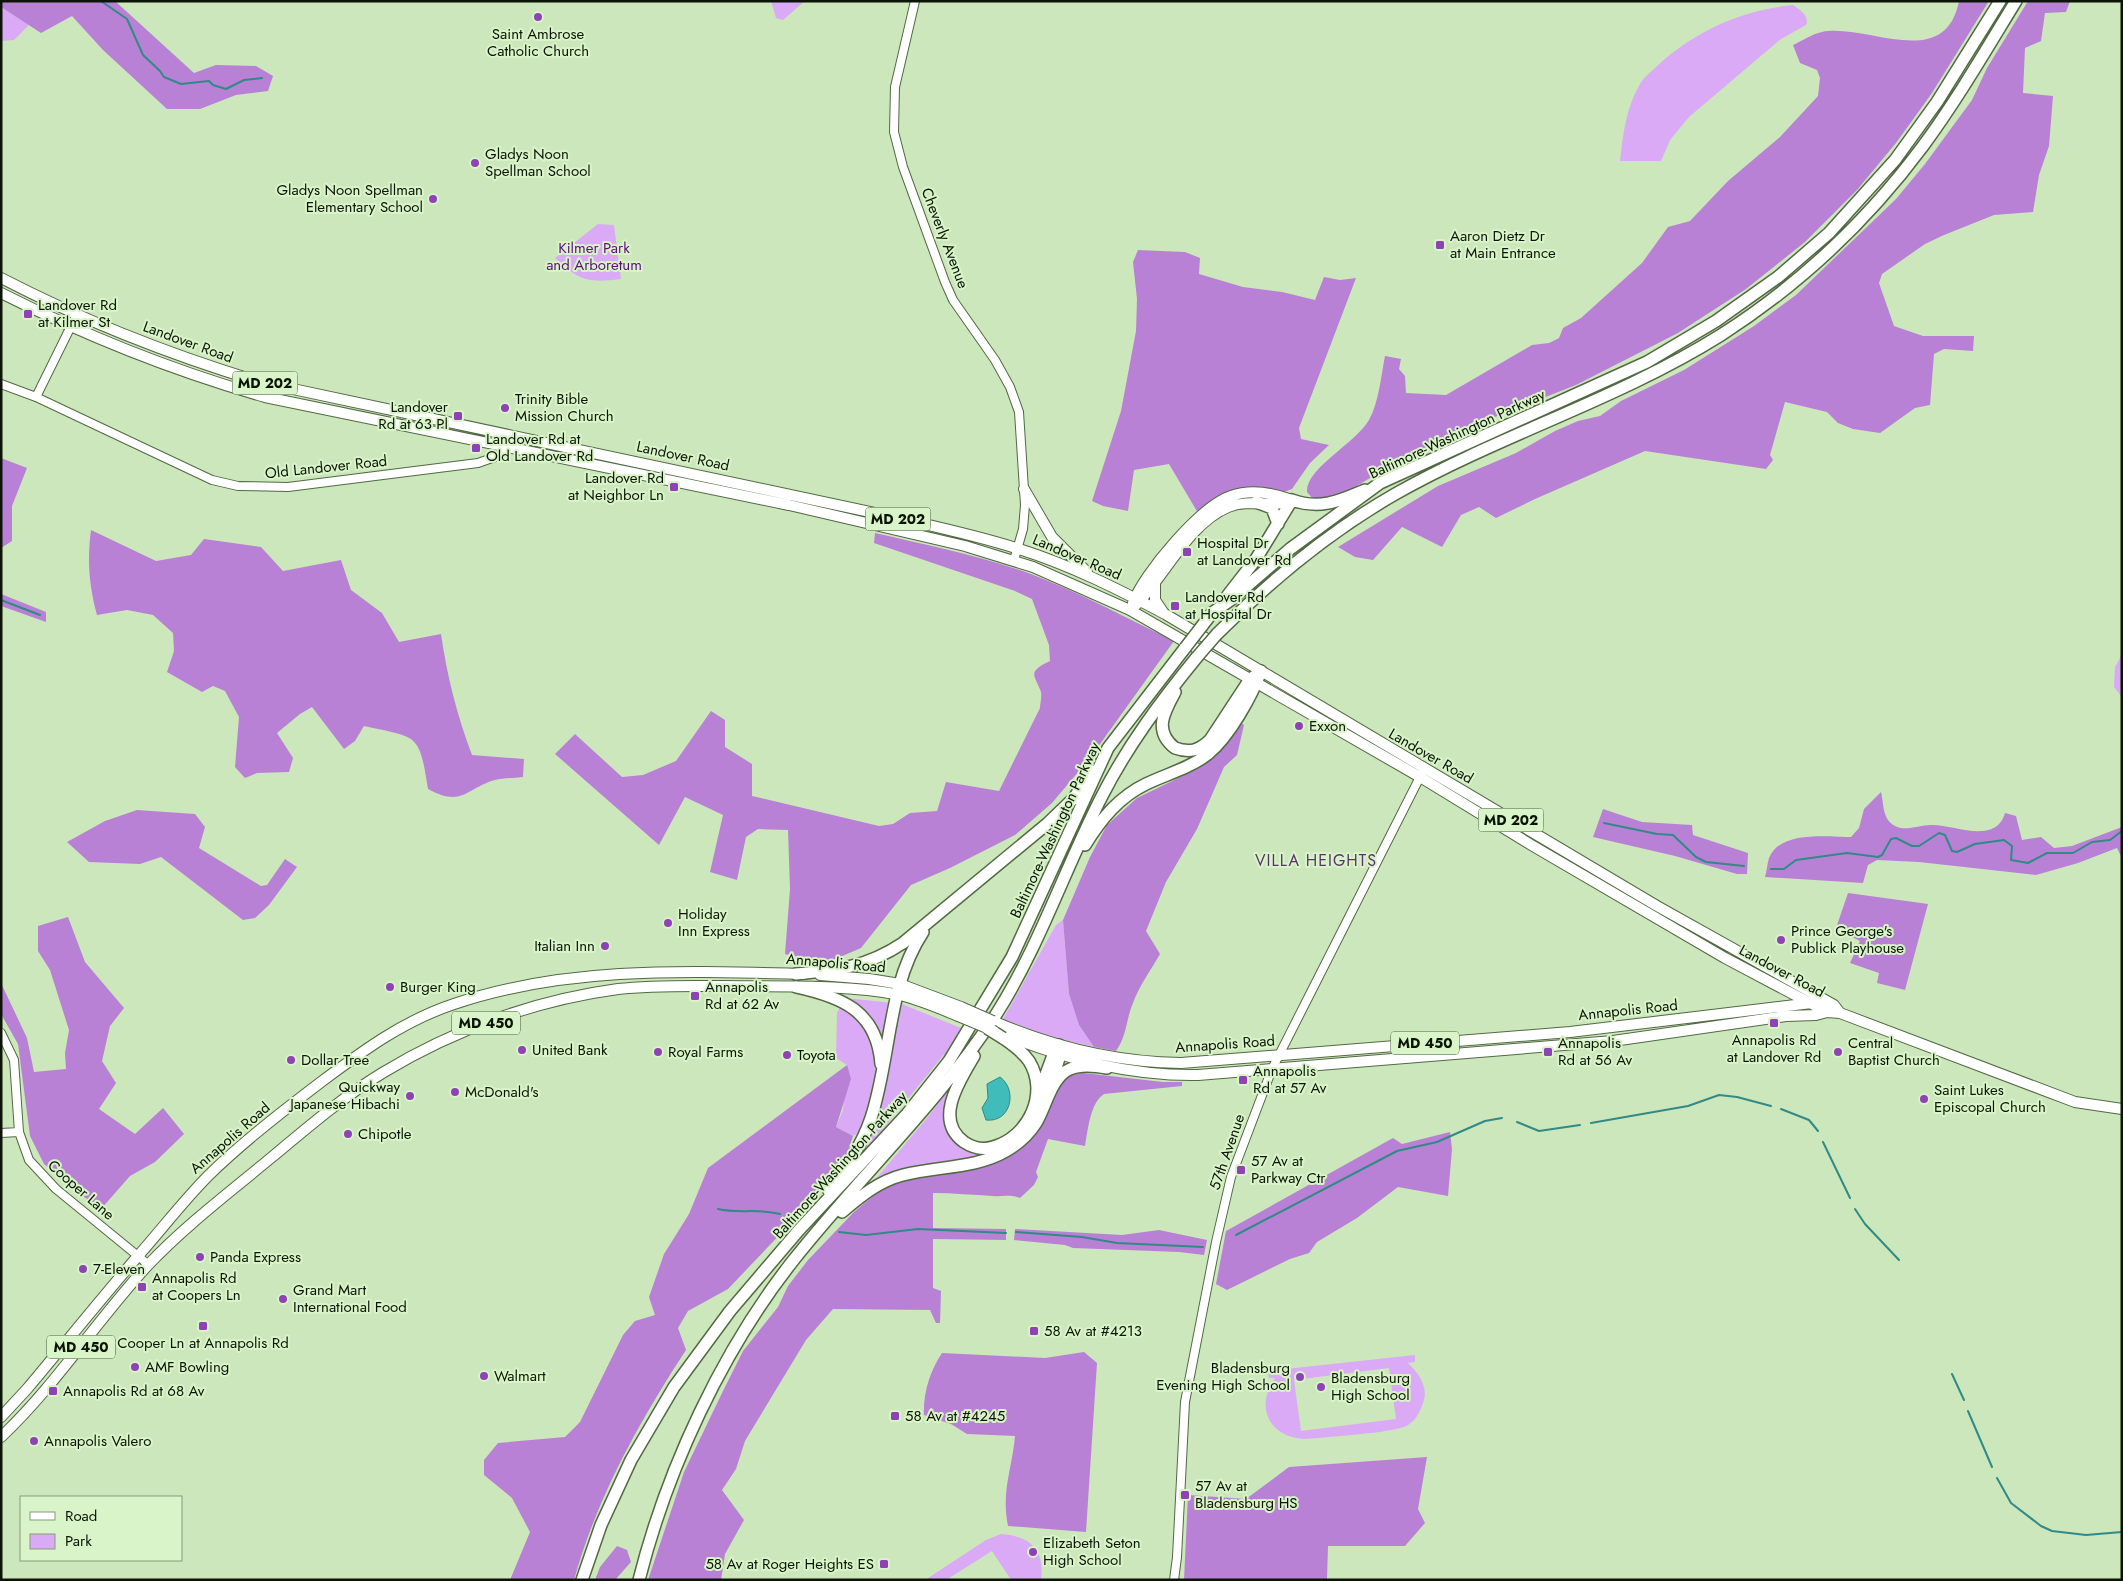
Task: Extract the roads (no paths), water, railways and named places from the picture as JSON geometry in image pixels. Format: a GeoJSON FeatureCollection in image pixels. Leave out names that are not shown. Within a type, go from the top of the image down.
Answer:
{"type":"FeatureCollection","features":[{"type":"Feature","properties":{"kind":"highway","name":"Baltimore-Washington Parkway"},"geometry":{"type":"LineString","coordinates":[[582,1580],[614,1494],[649,1425],[712,1334],[799,1230],[907,1114],[949,1061],[1014,954],[1108,748],[1212,614],[1290,549],[1380,483],[1647,362],[1716,322],[1778,277],[1828,233],[1895,160],[1937,102],[2000,1]]}},
{"type":"Feature","properties":{"kind":"highway","name":"Baltimore-Washington Parkway"},"geometry":{"type":"LineString","coordinates":[[639,1580],[672,1480],[705,1404],[750,1321],[801,1251],[937,1096],[997,1013],[1025,963],[1102,796],[1122,760],[1146,721],[1194,659],[1266,586],[1326,538],[1370,510],[1447,468],[1653,374],[1723,333],[1787,287],[1860,220],[1905,169],[1949,109],[2016,1]]}},
{"type":"Feature","properties":{"kind":"highway"},"geometry":{"type":"LineString","coordinates":[[1212,614],[1247,572],[1292,500],[1309,505],[1322,506],[1334,503],[1380,483]]}},
{"type":"Feature","properties":{"kind":"highway"},"geometry":{"type":"LineString","coordinates":[[1256,502],[1272,508],[1278,524]]}},
{"type":"Feature","properties":{"kind":"highway"},"geometry":{"type":"LineString","coordinates":[[1194,659],[1166,707],[1162,722],[1166,739],[1175,748],[1182,751],[1198,749],[1210,740],[1262,671]]}},
{"type":"Feature","properties":{"kind":"highway"},"geometry":{"type":"LineString","coordinates":[[1061,885],[1091,836],[1114,806],[1145,784],[1188,766],[1208,754],[1222,738],[1254,681]]}},
{"type":"Feature","properties":{"kind":"highway"},"geometry":{"type":"LineString","coordinates":[[796,974],[843,969],[873,960],[903,943],[1064,809],[1108,748]]}},
{"type":"Feature","properties":{"kind":"highway"},"geometry":{"type":"LineString","coordinates":[[799,1230],[857,1150],[871,1118],[899,989],[908,957],[931,918]]}},
{"type":"Feature","properties":{"kind":"highway"},"geometry":{"type":"LineString","coordinates":[[796,987],[835,997],[861,1015],[872,1029],[878,1045],[882,1066],[880,1079]]}},
{"type":"Feature","properties":{"kind":"highway"},"geometry":{"type":"LineString","coordinates":[[997,1013],[956,1089],[951,1106],[952,1126],[957,1135],[967,1144],[980,1148],[994,1147],[1008,1140],[1024,1126],[1061,1075],[1069,1069],[1086,1066],[1107,1068]]}},
{"type":"Feature","properties":{"kind":"highway"},"geometry":{"type":"LineString","coordinates":[[987,1028],[1008,1035],[1032,1067],[1041,1101]]}},
{"type":"Feature","properties":{"kind":"highway"},"geometry":{"type":"LineString","coordinates":[[801,1251],[841,1212],[876,1186],[902,1175],[972,1164],[1006,1152],[1028,1134],[1038,1120],[1041,1101],[1058,1051]]}},
{"type":"Feature","properties":{"kind":"main road","name":"Landover Road"},"geometry":{"type":"LineString","coordinates":[[1,278],[77,314],[163,350],[260,382],[889,516],[1018,548],[1093,578],[1165,614],[1262,671],[1533,846],[1787,992],[1827,1012],[1840,1013]]}},
{"type":"Feature","properties":{"kind":"main road","name":"Landover Road"},"geometry":{"type":"LineString","coordinates":[[1,292],[70,326],[188,373],[265,397],[789,505],[947,542],[1014,560],[1130,610],[1834,1005],[1840,1013]]}},
{"type":"Feature","properties":{"kind":"main road"},"geometry":{"type":"LineString","coordinates":[[1024,489],[1052,537],[1093,578]]}},
{"type":"Feature","properties":{"kind":"main road"},"geometry":{"type":"LineString","coordinates":[[1130,610],[1168,549],[1214,504],[1230,496],[1247,493],[1265,493],[1292,500]]}},
{"type":"Feature","properties":{"kind":"main road"},"geometry":{"type":"LineString","coordinates":[[1137,599],[1155,581],[1176,554],[1212,517],[1233,506],[1256,502],[1282,505],[1292,500]]}},
{"type":"Feature","properties":{"kind":"main road"},"geometry":{"type":"LineString","coordinates":[[1155,581],[1155,600],[1165,614]]}},
{"type":"Feature","properties":{"kind":"main road","name":"Annapolis Road"},"geometry":{"type":"LineString","coordinates":[[1,1417],[190,1195],[238,1149],[368,1046],[427,1014],[474,998],[512,988],[599,976],[692,970],[852,977],[885,981],[899,989],[960,1012],[1008,1035],[1107,1068],[1166,1076],[1613,1041],[1786,1016],[1816,1015],[1827,1012]]}},
{"type":"Feature","properties":{"kind":"main road"},"geometry":{"type":"LineString","coordinates":[[721,986],[731,980],[866,983],[885,981]]}},
{"type":"Feature","properties":{"kind":"main road","name":"Annapolis Road"},"geometry":{"type":"LineString","coordinates":[[1,1437],[23,1415],[149,1265],[191,1224],[303,1131],[384,1072],[445,1040],[510,1014],[587,994],[651,987],[796,987],[869,991],[899,989]]}},
{"type":"Feature","properties":{"kind":"main road"},"geometry":{"type":"LineString","coordinates":[[1785,1006],[1787,992]]}},
{"type":"Feature","properties":{"kind":"main road","name":"Annapolis Road"},"geometry":{"type":"LineString","coordinates":[[1058,1051],[1170,1063],[1215,1062],[1570,1032],[1823,1000]]}},
{"type":"Feature","properties":{"kind":"main road","name":"Annapolis Road"},"geometry":{"type":"LineString","coordinates":[[960,1012],[987,1028]]}},
{"type":"Feature","properties":{"kind":"main road","name":"MD 450"},"geometry":{"type":"LineString","coordinates":[[1840,1013],[2075,1102],[2122,1109]]}},
{"type":"Feature","properties":{"kind":"street","name":"Cheverly Avenue"},"geometry":{"type":"LineString","coordinates":[[915,1],[895,87],[893,120],[896,143],[938,265],[953,300],[995,360],[1016,401],[1022,438],[1025,517],[1014,560]]}},
{"type":"Feature","properties":{"kind":"street"},"geometry":{"type":"LineString","coordinates":[[36,397],[77,314]]}},
{"type":"Feature","properties":{"kind":"street","name":"Old Landover Road"},"geometry":{"type":"LineString","coordinates":[[1,384],[36,397],[212,480],[252,488],[308,485],[478,463],[492,459],[506,446],[514,435]]}},
{"type":"Feature","properties":{"kind":"street","name":"57th Avenue"},"geometry":{"type":"LineString","coordinates":[[1174,1580],[1177,1557],[1183,1429],[1195,1343],[1227,1190],[1272,1069],[1422,773]]}},
{"type":"Feature","properties":{"kind":"street","name":"Cooper Lane"},"geometry":{"type":"LineString","coordinates":[[1,1033],[14,1060],[19,1132],[26,1155],[44,1178],[149,1265]]}},
{"type":"Feature","properties":{"kind":"street"},"geometry":{"type":"LineString","coordinates":[[1,1133],[19,1132]]}},
{"type":"Feature","properties":{"kind":"water"},"geometry":{"type":"Polygon","coordinates":[[[1000,1077],[1006,1083],[1009,1090],[1009,1104],[1001,1116],[995,1120],[986,1120],[982,1108],[988,1098],[987,1084],[1000,1077]]]}},
{"type":"Feature","properties":{"kind":"waterway"},"geometry":{"type":"LineString","coordinates":[[101,1],[127,19],[143,55],[164,77],[181,84],[209,81],[213,85],[226,89],[244,80],[262,78]]}},
{"type":"Feature","properties":{"kind":"waterway"},"geometry":{"type":"LineString","coordinates":[[1,600],[40,615]]}},
{"type":"Feature","properties":{"kind":"waterway"},"geometry":{"type":"LineString","coordinates":[[1604,823],[1657,834],[1673,835],[1696,857],[1706,862],[1744,866]]}},
{"type":"Feature","properties":{"kind":"waterway"},"geometry":{"type":"LineString","coordinates":[[1771,869],[1784,869],[1796,860],[1847,853],[1878,857],[1882,855],[1891,839],[1896,838],[1912,846],[1919,846],[1939,833],[1945,835],[1952,851],[1957,852],[1975,844],[2004,840],[2012,846],[2011,860],[2028,863],[2047,853],[2073,853],[2092,842],[2110,840],[2122,831]]}},
{"type":"Feature","properties":{"kind":"waterway"},"geometry":{"type":"LineString","coordinates":[[1591,1123],[1688,1106],[1719,1095],[1737,1097],[1771,1106]]}},
{"type":"Feature","properties":{"kind":"waterway"},"geometry":{"type":"LineString","coordinates":[[1781,1109],[1809,1120],[1818,1131]]}},
{"type":"Feature","properties":{"kind":"waterway"},"geometry":{"type":"LineString","coordinates":[[1236,1235],[1397,1151],[1437,1142],[1485,1121],[1502,1118]]}},
{"type":"Feature","properties":{"kind":"waterway"},"geometry":{"type":"LineString","coordinates":[[1517,1122],[1539,1131],[1580,1125]]}},
{"type":"Feature","properties":{"kind":"waterway"},"geometry":{"type":"LineString","coordinates":[[1823,1142],[1850,1198]]}},
{"type":"Feature","properties":{"kind":"waterway"},"geometry":{"type":"LineString","coordinates":[[718,1209],[764,1211],[780,1214]]}},
{"type":"Feature","properties":{"kind":"waterway"},"geometry":{"type":"LineString","coordinates":[[1855,1209],[1865,1224],[1899,1260]]}},
{"type":"Feature","properties":{"kind":"waterway"},"geometry":{"type":"LineString","coordinates":[[839,1232],[866,1235],[918,1229],[1006,1233]]}},
{"type":"Feature","properties":{"kind":"waterway"},"geometry":{"type":"LineString","coordinates":[[1016,1232],[1082,1237],[1117,1243],[1203,1247]]}},
{"type":"Feature","properties":{"kind":"waterway"},"geometry":{"type":"LineString","coordinates":[[1952,1374],[1964,1400]]}},
{"type":"Feature","properties":{"kind":"waterway"},"geometry":{"type":"LineString","coordinates":[[1968,1411],[1992,1467]]}},
{"type":"Feature","properties":{"kind":"waterway"},"geometry":{"type":"LineString","coordinates":[[1997,1478],[2011,1503],[2041,1526],[2052,1531],[2086,1535],[2122,1532]]}},
{"type":"Feature","properties":{"kind":"place","name":"Saint Ambrose Catholic Church"},"geometry":{"type":"Point","coordinates":[538,17]}},
{"type":"Feature","properties":{"kind":"place","name":"Gladys Noon Spellman School"},"geometry":{"type":"Point","coordinates":[475,163]}},
{"type":"Feature","properties":{"kind":"place","name":"Gladys Noon Spellman Elementary School"},"geometry":{"type":"Point","coordinates":[433,199]}},
{"type":"Feature","properties":{"kind":"place","name":"Aaron Dietz Dr at Main Entrance"},"geometry":{"type":"Point","coordinates":[1440,245]}},
{"type":"Feature","properties":{"kind":"place","name":"Landover Rd at Kilmer St"},"geometry":{"type":"Point","coordinates":[28,314]}},
{"type":"Feature","properties":{"kind":"place","name":"Trinity Bible Mission Church"},"geometry":{"type":"Point","coordinates":[505,408]}},
{"type":"Feature","properties":{"kind":"place","name":"Landover Rd at 63 Pl"},"geometry":{"type":"Point","coordinates":[458,416]}},
{"type":"Feature","properties":{"kind":"place","name":"Landover Rd at Old Landover Rd"},"geometry":{"type":"Point","coordinates":[476,448]}},
{"type":"Feature","properties":{"kind":"place","name":"Landover Rd at Neighbor Ln"},"geometry":{"type":"Point","coordinates":[674,487]}},
{"type":"Feature","properties":{"kind":"place","name":"Hospital Dr at Landover Rd"},"geometry":{"type":"Point","coordinates":[1187,552]}},
{"type":"Feature","properties":{"kind":"place","name":"Landover Rd at Hospital Dr"},"geometry":{"type":"Point","coordinates":[1175,606]}},
{"type":"Feature","properties":{"kind":"place","name":"Exxon"},"geometry":{"type":"Point","coordinates":[1299,726]}},
{"type":"Feature","properties":{"kind":"place","name":"Holiday Inn Express"},"geometry":{"type":"Point","coordinates":[668,923]}},
{"type":"Feature","properties":{"kind":"place","name":"Prince George's Publick Playhouse"},"geometry":{"type":"Point","coordinates":[1781,940]}},
{"type":"Feature","properties":{"kind":"place","name":"Italian Inn"},"geometry":{"type":"Point","coordinates":[605,946]}},
{"type":"Feature","properties":{"kind":"place","name":"Burger King"},"geometry":{"type":"Point","coordinates":[390,987]}},
{"type":"Feature","properties":{"kind":"place","name":"Annapolis Rd at 62 Av"},"geometry":{"type":"Point","coordinates":[695,996]}},
{"type":"Feature","properties":{"kind":"place","name":"Annapolis Rd at Landover Rd"},"geometry":{"type":"Point","coordinates":[1774,1023]}},
{"type":"Feature","properties":{"kind":"place","name":"United Bank"},"geometry":{"type":"Point","coordinates":[522,1050]}},
{"type":"Feature","properties":{"kind":"place","name":"Royal Farms"},"geometry":{"type":"Point","coordinates":[658,1052]}},
{"type":"Feature","properties":{"kind":"place","name":"Annapolis Rd at 56 Av"},"geometry":{"type":"Point","coordinates":[1548,1052]}},
{"type":"Feature","properties":{"kind":"place","name":"Central Baptist Church"},"geometry":{"type":"Point","coordinates":[1838,1052]}},
{"type":"Feature","properties":{"kind":"place","name":"Toyota"},"geometry":{"type":"Point","coordinates":[787,1055]}},
{"type":"Feature","properties":{"kind":"place","name":"Dollar Tree"},"geometry":{"type":"Point","coordinates":[291,1060]}},
{"type":"Feature","properties":{"kind":"place","name":"Annapolis Rd at 57 Av"},"geometry":{"type":"Point","coordinates":[1243,1080]}},
{"type":"Feature","properties":{"kind":"place","name":"McDonald's"},"geometry":{"type":"Point","coordinates":[455,1092]}},
{"type":"Feature","properties":{"kind":"place","name":"Quickway Japanese Hibachi"},"geometry":{"type":"Point","coordinates":[410,1096]}},
{"type":"Feature","properties":{"kind":"place","name":"Saint Lukes Episcopal Church"},"geometry":{"type":"Point","coordinates":[1924,1099]}},
{"type":"Feature","properties":{"kind":"place","name":"Chipotle"},"geometry":{"type":"Point","coordinates":[348,1134]}},
{"type":"Feature","properties":{"kind":"place","name":"57 Av at Parkway Ctr"},"geometry":{"type":"Point","coordinates":[1241,1170]}},
{"type":"Feature","properties":{"kind":"place","name":"Panda Express"},"geometry":{"type":"Point","coordinates":[200,1257]}},
{"type":"Feature","properties":{"kind":"place","name":"7-Eleven"},"geometry":{"type":"Point","coordinates":[83,1269]}},
{"type":"Feature","properties":{"kind":"place","name":"Annapolis Rd at Coopers Ln"},"geometry":{"type":"Point","coordinates":[142,1287]}},
{"type":"Feature","properties":{"kind":"place","name":"Grand Mart International Food"},"geometry":{"type":"Point","coordinates":[283,1299]}},
{"type":"Feature","properties":{"kind":"place","name":"Cooper Ln at Annapolis Rd"},"geometry":{"type":"Point","coordinates":[203,1326]}},
{"type":"Feature","properties":{"kind":"place","name":"58 Av at #4213"},"geometry":{"type":"Point","coordinates":[1034,1331]}},
{"type":"Feature","properties":{"kind":"place","name":"AMF Bowling"},"geometry":{"type":"Point","coordinates":[135,1367]}},
{"type":"Feature","properties":{"kind":"place","name":"Walmart"},"geometry":{"type":"Point","coordinates":[484,1376]}},
{"type":"Feature","properties":{"kind":"place","name":"Bladensburg Evening High School"},"geometry":{"type":"Point","coordinates":[1300,1377]}},
{"type":"Feature","properties":{"kind":"place","name":"Bladensburg High School"},"geometry":{"type":"Point","coordinates":[1321,1387]}},
{"type":"Feature","properties":{"kind":"place","name":"Annapolis Rd at 68 Av"},"geometry":{"type":"Point","coordinates":[53,1391]}},
{"type":"Feature","properties":{"kind":"place","name":"58 Av at #4245"},"geometry":{"type":"Point","coordinates":[895,1416]}},
{"type":"Feature","properties":{"kind":"place","name":"Annapolis Valero"},"geometry":{"type":"Point","coordinates":[34,1441]}},
{"type":"Feature","properties":{"kind":"place","name":"57 Av at Bladensburg HS"},"geometry":{"type":"Point","coordinates":[1185,1495]}},
{"type":"Feature","properties":{"kind":"place","name":"Elizabeth Seton High School"},"geometry":{"type":"Point","coordinates":[1033,1552]}},
{"type":"Feature","properties":{"kind":"place","name":"58 Av at Roger Heights ES"},"geometry":{"type":"Point","coordinates":[884,1564]}},
{"type":"Feature","properties":{"kind":"district","name":"VILLA HEIGHTS"},"geometry":{"type":"Point","coordinates":[1316,860]}},
{"type":"Feature","properties":{"kind":"park label","name":"Kilmer Park and Arboretum"},"geometry":{"type":"Point","coordinates":[594,256]}}]}
